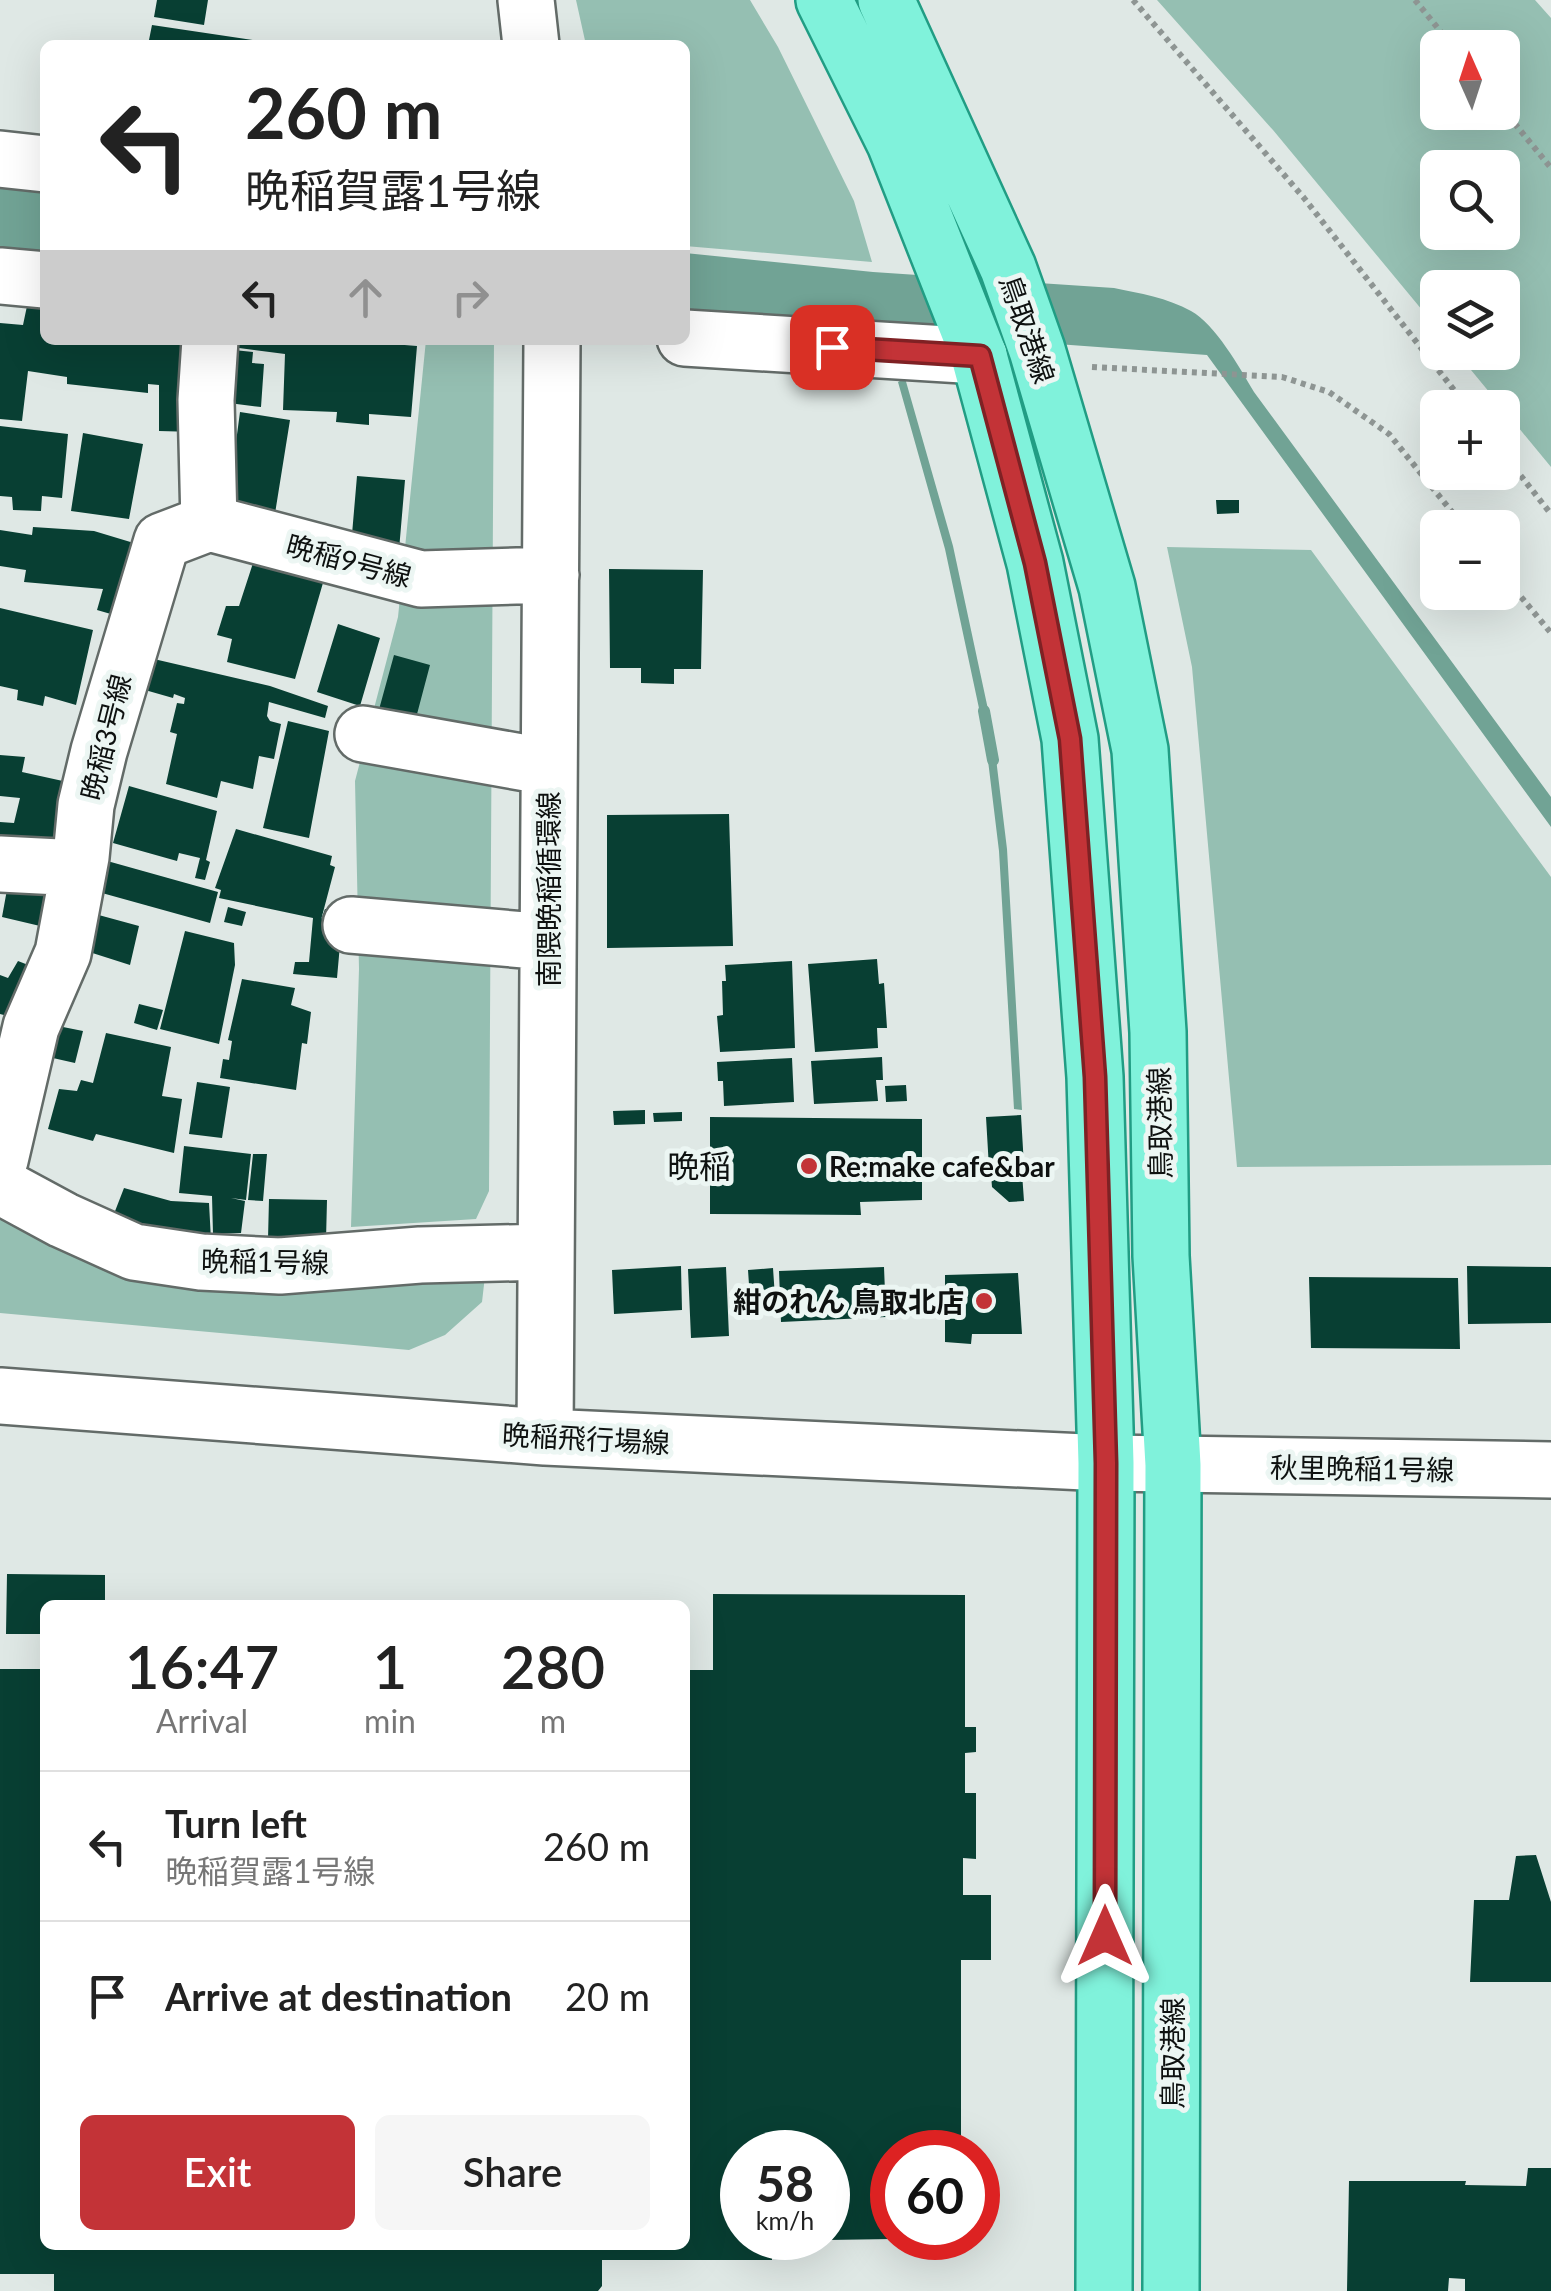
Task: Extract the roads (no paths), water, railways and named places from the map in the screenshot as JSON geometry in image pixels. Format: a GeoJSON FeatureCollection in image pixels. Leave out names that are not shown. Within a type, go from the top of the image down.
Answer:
{"type":"FeatureCollection","features":[{"type":"Feature","properties":{"kind":"main road","name":"鳥取港線"},"geometry":{"type":"LineString","coordinates":[[824,0],[895,142],[978,350],[1035,563],[1070,739],[1095,1077],[1106,1463],[1104,2291]]}},
{"type":"Feature","properties":{"kind":"main road","name":"鳥取港線"},"geometry":{"type":"LineString","coordinates":[[886,0],[1008,268],[1039,357],[1108,587],[1140,750],[1158,1032],[1160,1256],[1173,1465],[1171,2291]]}},
{"type":"Feature","properties":{"kind":"street"},"geometry":{"type":"LineString","coordinates":[[526,0],[531,40]]}},
{"type":"Feature","properties":{"kind":"street"},"geometry":{"type":"LineString","coordinates":[[0,159],[40,163]]}},
{"type":"Feature","properties":{"kind":"street"},"geometry":{"type":"LineString","coordinates":[[0,276],[40,280]]}},
{"type":"Feature","properties":{"kind":"street"},"geometry":{"type":"LineString","coordinates":[[690,338],[978,350]]}},
{"type":"Feature","properties":{"kind":"street"},"geometry":{"type":"LineString","coordinates":[[209,523],[206,400],[210,345]]}},
{"type":"Feature","properties":{"kind":"street","name":"南隈晩稲循環線"},"geometry":{"type":"LineString","coordinates":[[545,1437],[552,345]]}},
{"type":"Feature","properties":{"kind":"street","name":"晩稲9号線"},"geometry":{"type":"LineString","coordinates":[[209,523],[421,580],[551,575]]}},
{"type":"Feature","properties":{"kind":"street","name":"晩稲3号線"},"geometry":{"type":"LineString","coordinates":[[0,1160],[31,1027],[63,953],[98,750],[150,572],[162,541],[209,523]]}},
{"type":"Feature","properties":{"kind":"street"},"geometry":{"type":"LineString","coordinates":[[363,734],[549,767]]}},
{"type":"Feature","properties":{"kind":"street"},"geometry":{"type":"LineString","coordinates":[[0,864],[79,868]]}},
{"type":"Feature","properties":{"kind":"street"},"geometry":{"type":"LineString","coordinates":[[351,925],[548,942]]}},
{"type":"Feature","properties":{"kind":"street","name":"晩稲1号線"},"geometry":{"type":"LineString","coordinates":[[0,1186],[134,1252],[201,1262],[280,1266],[420,1255],[546,1252]]}},
{"type":"Feature","properties":{"kind":"street","name":"晩稲飛行場線"},"geometry":{"type":"LineString","coordinates":[[0,1396],[545,1437],[1173,1465]]}},
{"type":"Feature","properties":{"kind":"street","name":"秋里晩稲1号線"},"geometry":{"type":"LineString","coordinates":[[1173,1465],[1551,1470]]}},
{"type":"Feature","properties":{"kind":"waterway"},"geometry":{"type":"LineString","coordinates":[[984,711],[993,760]]}},
{"type":"Feature","properties":{"kind":"place","name":"Re:make cafe&bar"},"geometry":{"type":"Point","coordinates":[809,1166]}},
{"type":"Feature","properties":{"kind":"place","name":"紺のれん 鳥取北店"},"geometry":{"type":"Point","coordinates":[984,1301]}},
{"type":"Feature","properties":{"kind":"district","name":"晩稲"},"geometry":{"type":"Point","coordinates":[699,1165]}}]}
